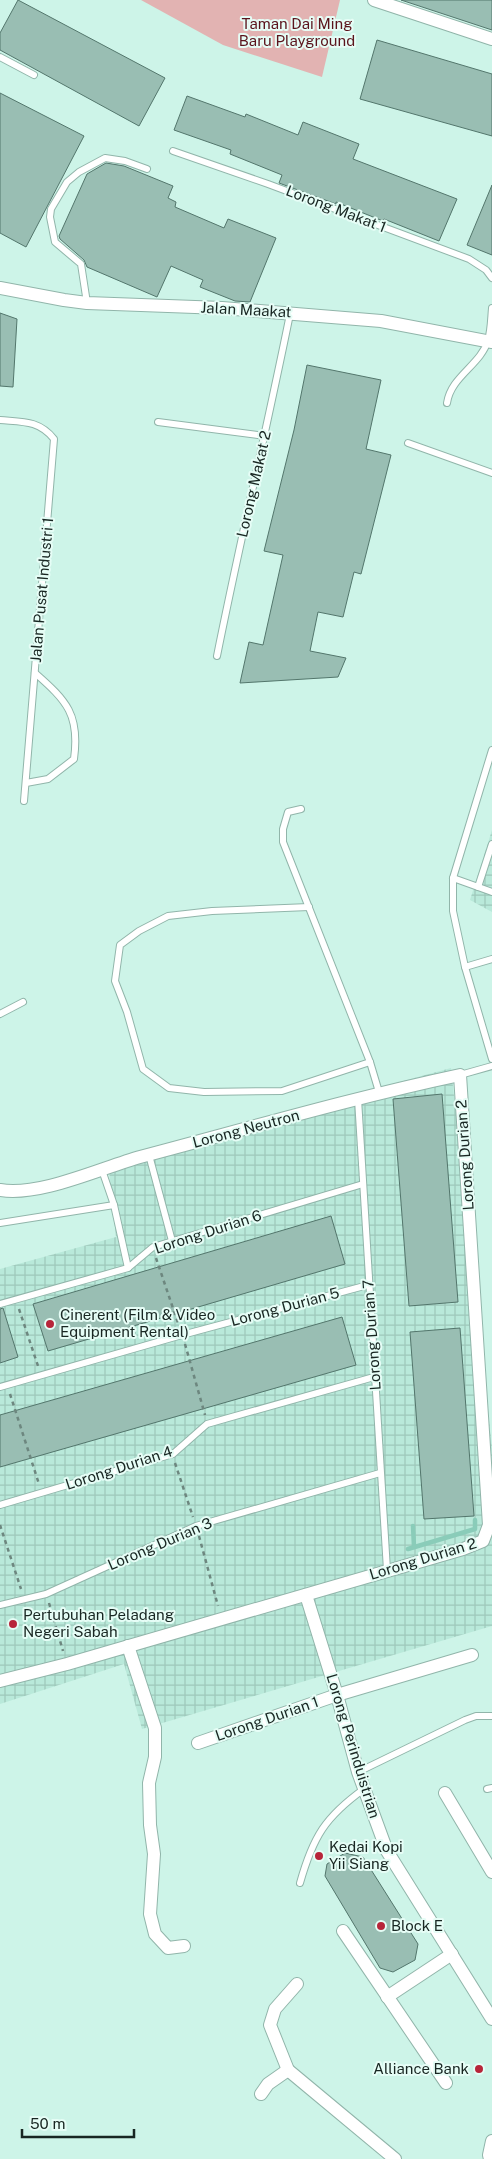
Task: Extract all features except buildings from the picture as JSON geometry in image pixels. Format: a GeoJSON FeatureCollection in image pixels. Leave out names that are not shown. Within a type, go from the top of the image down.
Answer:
{"type":"FeatureCollection","features":[{"type":"Feature","properties":{"kind":"street"},"geometry":{"type":"LineString","coordinates":[[374,0],[492,39]]}},
{"type":"Feature","properties":{"kind":"street","name":"Jalan Maakat"},"geometry":{"type":"LineString","coordinates":[[0,288],[87,303],[290,312],[381,321],[490,341]]}},
{"type":"Feature","properties":{"kind":"street","name":"Lorong Neutron"},"geometry":{"type":"LineString","coordinates":[[0,1190],[24,1190],[379,1092],[460,1075]]}},
{"type":"Feature","properties":{"kind":"street","name":"Lorong Durian 2"},"geometry":{"type":"LineString","coordinates":[[0,1681],[67,1664],[306,1595],[463,1549],[482,1541],[489,1525],[489,1466],[460,1075]]}},
{"type":"Feature","properties":{"kind":"street","name":"Lorong Perinduistrian"},"geometry":{"type":"LineString","coordinates":[[306,1595],[358,1772],[387,1851],[491,2014]]}},
{"type":"Feature","properties":{"kind":"street"},"geometry":{"type":"LineString","coordinates":[[128,1646],[155,1728],[156,1758],[149,1783],[150,1826],[154,1854],[150,1914],[155,1934],[168,1948],[184,1946]]}},
{"type":"Feature","properties":{"kind":"street","name":"Lorong Durian 1"},"geometry":{"type":"LineString","coordinates":[[198,1743],[337,1696],[472,1655]]}},
{"type":"Feature","properties":{"kind":"street"},"geometry":{"type":"LineString","coordinates":[[445,1793],[492,1872]]}},
{"type":"Feature","properties":{"kind":"street"},"geometry":{"type":"LineString","coordinates":[[343,1931],[446,2083]]}},
{"type":"Feature","properties":{"kind":"street"},"geometry":{"type":"LineString","coordinates":[[387,1997],[452,1954]]}},
{"type":"Feature","properties":{"kind":"street"},"geometry":{"type":"LineString","coordinates":[[297,1984],[275,2009],[270,2025],[288,2070],[395,2159]]}},
{"type":"Feature","properties":{"kind":"street"},"geometry":{"type":"LineString","coordinates":[[261,2094],[268,2084],[288,2070]]}},
{"type":"Feature","properties":{"kind":"street"},"geometry":{"type":"LineString","coordinates":[[490,2159],[492,2141]]}},
{"type":"Feature","properties":{"kind":"lane"},"geometry":{"type":"LineString","coordinates":[[0,57],[34,75]]}},
{"type":"Feature","properties":{"kind":"lane","name":"Lorong Makat 1"},"geometry":{"type":"LineString","coordinates":[[173,151],[268,184],[469,259],[486,270],[492,278]]}},
{"type":"Feature","properties":{"kind":"lane"},"geometry":{"type":"LineString","coordinates":[[87,303],[81,264],[55,242],[50,217],[51,209],[67,182],[79,172],[105,158],[125,161],[147,169]]}},
{"type":"Feature","properties":{"kind":"lane"},"geometry":{"type":"LineString","coordinates":[[447,403],[448,392],[490,341],[492,308]]}},
{"type":"Feature","properties":{"kind":"lane","name":"Lorong Makat 2"},"geometry":{"type":"LineString","coordinates":[[217,656],[238,548],[266,436],[290,312]]}},
{"type":"Feature","properties":{"kind":"lane","name":"Jalan Pusat Industri 1"},"geometry":{"type":"LineString","coordinates":[[0,420],[31,422],[47,429],[54,438],[24,801]]}},
{"type":"Feature","properties":{"kind":"lane"},"geometry":{"type":"LineString","coordinates":[[158,422],[266,436]]}},
{"type":"Feature","properties":{"kind":"lane"},"geometry":{"type":"LineString","coordinates":[[408,443],[492,473]]}},
{"type":"Feature","properties":{"kind":"lane"},"geometry":{"type":"LineString","coordinates":[[26,782],[48,778],[74,759],[77,737],[73,719],[59,695],[35,673]]}},
{"type":"Feature","properties":{"kind":"lane"},"geometry":{"type":"LineString","coordinates":[[491,1054],[465,967],[453,910],[453,878],[492,750]]}},
{"type":"Feature","properties":{"kind":"lane"},"geometry":{"type":"LineString","coordinates":[[301,809],[288,812],[283,842],[370,1062],[379,1092]]}},
{"type":"Feature","properties":{"kind":"lane"},"geometry":{"type":"LineString","coordinates":[[478,887],[492,844]]}},
{"type":"Feature","properties":{"kind":"lane"},"geometry":{"type":"LineString","coordinates":[[453,878],[492,892]]}},
{"type":"Feature","properties":{"kind":"lane"},"geometry":{"type":"LineString","coordinates":[[309,906],[212,910],[168,916],[139,931],[120,945],[115,981],[127,1012],[143,1069],[169,1088],[204,1092],[282,1091],[370,1062]]}},
{"type":"Feature","properties":{"kind":"lane"},"geometry":{"type":"LineString","coordinates":[[465,967],[492,959]]}},
{"type":"Feature","properties":{"kind":"lane"},"geometry":{"type":"LineString","coordinates":[[0,1014],[23,1002]]}},
{"type":"Feature","properties":{"kind":"lane","name":"Lorong Neutron"},"geometry":{"type":"LineString","coordinates":[[460,1075],[492,1066]]}},
{"type":"Feature","properties":{"kind":"lane","name":"Lorong Durian 7"},"geometry":{"type":"LineString","coordinates":[[358,1099],[387,1570]]}},
{"type":"Feature","properties":{"kind":"lane"},"geometry":{"type":"LineString","coordinates":[[149,1155],[172,1241]]}},
{"type":"Feature","properties":{"kind":"lane"},"geometry":{"type":"LineString","coordinates":[[102,1170],[114,1205],[128,1268]]}},
{"type":"Feature","properties":{"kind":"lane","name":"Lorong Durian 6"},"geometry":{"type":"LineString","coordinates":[[0,1304],[128,1268],[153,1247],[362,1184]]}},
{"type":"Feature","properties":{"kind":"lane"},"geometry":{"type":"LineString","coordinates":[[0,1223],[114,1205]]}},
{"type":"Feature","properties":{"kind":"lane","name":"Lorong Durian 5"},"geometry":{"type":"LineString","coordinates":[[3,1386],[368,1285]]}},
{"type":"Feature","properties":{"kind":"lane","name":"Lorong Durian 4"},"geometry":{"type":"LineString","coordinates":[[0,1505],[173,1454],[207,1424],[374,1378]]}},
{"type":"Feature","properties":{"kind":"lane","name":"Lorong Durian 3"},"geometry":{"type":"LineString","coordinates":[[0,1605],[46,1594],[196,1526],[380,1473]]}},
{"type":"Feature","properties":{"kind":"lane"},"geometry":{"type":"LineString","coordinates":[[358,1772],[465,1720],[476,1716],[492,1716]]}},
{"type":"Feature","properties":{"kind":"lane"},"geometry":{"type":"LineString","coordinates":[[300,1883],[308,1854],[322,1828],[344,1804],[364,1789]]}},
{"type":"Feature","properties":{"kind":"path"},"geometry":{"type":"LineString","coordinates":[[153,1247],[182,1335],[207,1424]]}},
{"type":"Feature","properties":{"kind":"path"},"geometry":{"type":"LineString","coordinates":[[16,1300],[41,1374]]}},
{"type":"Feature","properties":{"kind":"path"},"geometry":{"type":"LineString","coordinates":[[3,1386],[42,1492]]}},
{"type":"Feature","properties":{"kind":"path"},"geometry":{"type":"LineString","coordinates":[[173,1454],[196,1526],[222,1619]]}},
{"type":"Feature","properties":{"kind":"path"},"geometry":{"type":"LineString","coordinates":[[0,1525],[24,1600]]}},
{"type":"Feature","properties":{"kind":"path"},"geometry":{"type":"LineString","coordinates":[[46,1594],[67,1664]]}},
{"type":"Feature","properties":{"kind":"shaded area"},"geometry":{"type":"Polygon","coordinates":[[[492,830],[492,912],[470,900],[492,830]]]}},
{"type":"Feature","properties":{"kind":"shaded area"},"geometry":{"type":"Polygon","coordinates":[[[451,1068],[492,1448],[492,1626],[142,1729],[124,1664],[0,1704],[0,1269],[116,1237],[108,1161],[451,1068]]]}},
{"type":"Feature","properties":{"kind":"green space","name":"Taman Dai Ming Baru Playground"},"geometry":{"type":"Polygon","coordinates":[[[141,0],[340,0],[322,77],[223,45],[141,0]]]}},
{"type":"Feature","properties":{"kind":"waterway"},"geometry":{"type":"LineString","coordinates":[[408,1549],[475,1529],[475,1520]]}},
{"type":"Feature","properties":{"kind":"waterway"},"geometry":{"type":"LineString","coordinates":[[413,1526],[414,1547]]}},
{"type":"Feature","properties":{"kind":"place","name":"Cinerent (Film & Video Equipment Rental)"},"geometry":{"type":"Point","coordinates":[50,1324]}},
{"type":"Feature","properties":{"kind":"place","name":"Pertubuhan Peladang Negeri Sabah"},"geometry":{"type":"Point","coordinates":[13,1624]}},
{"type":"Feature","properties":{"kind":"place","name":"Kedai Kopi Yii Siang"},"geometry":{"type":"Point","coordinates":[319,1856]}},
{"type":"Feature","properties":{"kind":"place","name":"Block E"},"geometry":{"type":"Point","coordinates":[381,1926]}},
{"type":"Feature","properties":{"kind":"place","name":"Alliance Bank"},"geometry":{"type":"Point","coordinates":[479,2069]}}]}
